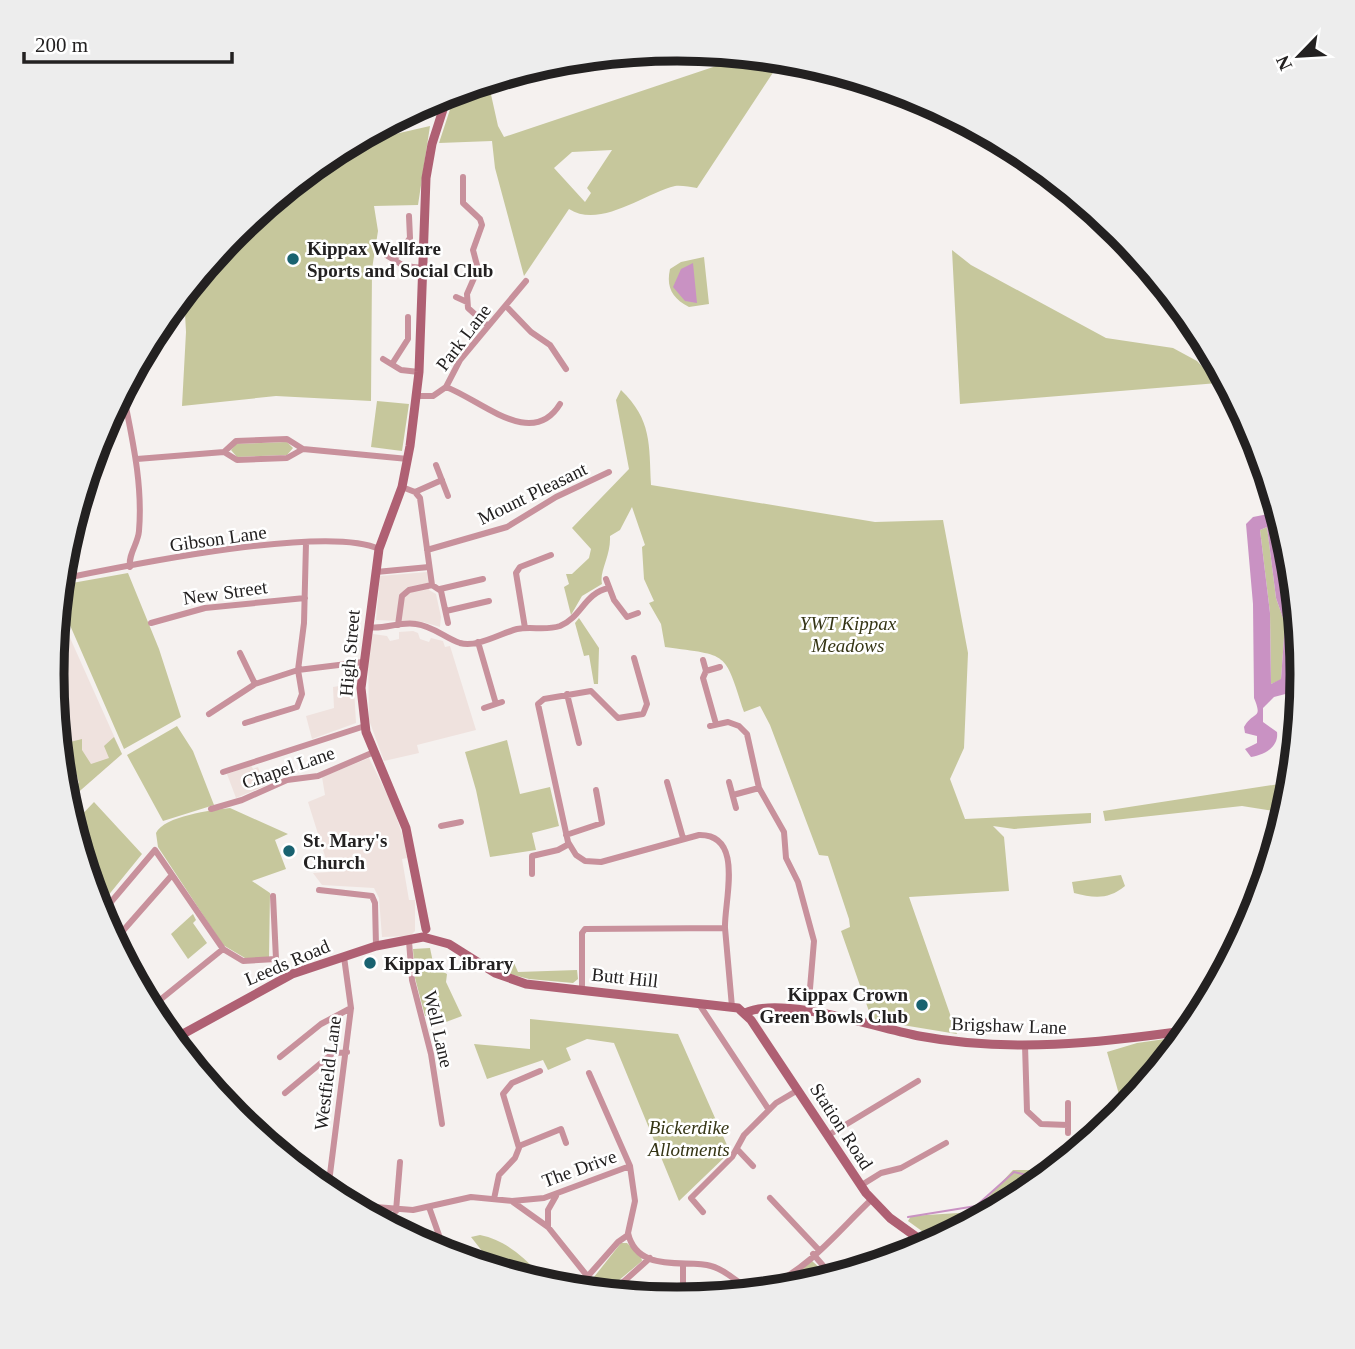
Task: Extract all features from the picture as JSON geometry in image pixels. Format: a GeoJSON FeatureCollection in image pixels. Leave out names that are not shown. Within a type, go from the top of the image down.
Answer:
{"type":"FeatureCollection","features":[{"type":"Feature","properties":{"kind":"main road","name":"High Street"},"geometry":{"type":"LineString","coordinates":[[426,934],[406,828],[374,752],[365,726],[360,698],[379,549],[402,487],[408,459],[419,372],[428,164],[443,108]]}},
{"type":"Feature","properties":{"kind":"main road","name":"Leeds Road"},"geometry":{"type":"LineString","coordinates":[[182,1035],[283,978],[376,946],[409,941],[426,934]]}},
{"type":"Feature","properties":{"kind":"main road","name":"Butt Hill"},"geometry":{"type":"LineString","coordinates":[[426,934],[454,946],[504,978],[526,984],[732,1007],[744,1012]]}},
{"type":"Feature","properties":{"kind":"main road","name":"Brigshaw Lane"},"geometry":{"type":"LineString","coordinates":[[744,1012],[760,1008],[808,1012],[950,1041],[1025,1045],[1091,1044],[1175,1032]]}},
{"type":"Feature","properties":{"kind":"main road","name":"Station Road"},"geometry":{"type":"LineString","coordinates":[[744,1012],[860,1186],[871,1200],[919,1238]]}},
{"type":"Feature","properties":{"kind":"street"},"geometry":{"type":"LineString","coordinates":[[463,177],[463,203],[480,219],[482,225],[474,257],[478,269],[467,302],[469,310],[488,326]]}},
{"type":"Feature","properties":{"kind":"street"},"geometry":{"type":"LineString","coordinates":[[394,260],[410,238],[409,216]]}},
{"type":"Feature","properties":{"kind":"street"},"geometry":{"type":"LineString","coordinates":[[465,254],[474,257]]}},
{"type":"Feature","properties":{"kind":"street"},"geometry":{"type":"LineString","coordinates":[[386,255],[404,266],[423,268]]}},
{"type":"Feature","properties":{"kind":"street","name":"Park Lane"},"geometry":{"type":"LineString","coordinates":[[416,396],[433,396],[446,387],[452,372],[526,281]]}},
{"type":"Feature","properties":{"kind":"street"},"geometry":{"type":"LineString","coordinates":[[456,297],[467,302]]}},
{"type":"Feature","properties":{"kind":"street"},"geometry":{"type":"LineString","coordinates":[[506,306],[531,332],[551,345],[565,369]]}},
{"type":"Feature","properties":{"kind":"street"},"geometry":{"type":"LineString","coordinates":[[392,364],[408,339],[408,317]]}},
{"type":"Feature","properties":{"kind":"street"},"geometry":{"type":"LineString","coordinates":[[383,359],[401,370],[419,372]]}},
{"type":"Feature","properties":{"kind":"street"},"geometry":{"type":"LineString","coordinates":[[446,387],[484,408],[528,425],[548,420],[560,404]]}},
{"type":"Feature","properties":{"kind":"street"},"geometry":{"type":"LineString","coordinates":[[126,406],[137,460],[139,531],[129,558],[130,567]]}},
{"type":"Feature","properties":{"kind":"street"},"geometry":{"type":"LineString","coordinates":[[224,452],[233,442],[287,439],[303,449],[408,459]]}},
{"type":"Feature","properties":{"kind":"street"},"geometry":{"type":"LineString","coordinates":[[137,460],[224,452],[237,460],[287,458],[303,449]]}},
{"type":"Feature","properties":{"kind":"street"},"geometry":{"type":"LineString","coordinates":[[436,465],[448,496]]}},
{"type":"Feature","properties":{"kind":"street","name":"Mount Pleasant"},"geometry":{"type":"LineString","coordinates":[[427,550],[507,527],[556,497],[609,472]]}},
{"type":"Feature","properties":{"kind":"street"},"geometry":{"type":"LineString","coordinates":[[415,492],[442,480]]}},
{"type":"Feature","properties":{"kind":"street"},"geometry":{"type":"LineString","coordinates":[[402,487],[415,492],[421,502],[432,586]]}},
{"type":"Feature","properties":{"kind":"street","name":"Gibson Lane"},"geometry":{"type":"LineString","coordinates":[[72,577],[245,548],[360,542],[379,549]]}},
{"type":"Feature","properties":{"kind":"street"},"geometry":{"type":"LineString","coordinates":[[245,723],[299,705],[302,694],[298,670],[305,598],[306,543]]}},
{"type":"Feature","properties":{"kind":"street"},"geometry":{"type":"LineString","coordinates":[[525,628],[516,573],[520,567],[551,555]]}},
{"type":"Feature","properties":{"kind":"street"},"geometry":{"type":"LineString","coordinates":[[376,572],[429,567]]}},
{"type":"Feature","properties":{"kind":"street"},"geometry":{"type":"LineString","coordinates":[[398,625],[402,596],[409,590],[432,586],[440,589],[483,579]]}},
{"type":"Feature","properties":{"kind":"street"},"geometry":{"type":"LineString","coordinates":[[606,579],[627,617],[638,613]]}},
{"type":"Feature","properties":{"kind":"street"},"geometry":{"type":"LineString","coordinates":[[368,627],[415,623],[440,631],[460,643],[478,642],[525,628],[548,629],[562,625],[575,617],[592,593],[609,588]]}},
{"type":"Feature","properties":{"kind":"street"},"geometry":{"type":"LineString","coordinates":[[440,589],[448,623]]}},
{"type":"Feature","properties":{"kind":"street","name":"New Street"},"geometry":{"type":"LineString","coordinates":[[151,624],[205,608],[305,598]]}},
{"type":"Feature","properties":{"kind":"street"},"geometry":{"type":"LineString","coordinates":[[446,611],[489,601]]}},
{"type":"Feature","properties":{"kind":"street"},"geometry":{"type":"LineString","coordinates":[[478,642],[499,703],[484,708]]}},
{"type":"Feature","properties":{"kind":"street"},"geometry":{"type":"LineString","coordinates":[[240,653],[255,684]]}},
{"type":"Feature","properties":{"kind":"street"},"geometry":{"type":"LineString","coordinates":[[634,658],[648,705],[643,714],[622,719],[594,692],[568,694],[540,702],[538,710],[566,835],[580,859],[595,862],[683,838],[710,836],[726,850],[730,876],[725,928],[732,1007]]}},
{"type":"Feature","properties":{"kind":"street"},"geometry":{"type":"LineString","coordinates":[[703,660],[706,671],[703,678],[713,725],[734,724],[747,734],[759,788],[784,832],[786,858],[798,882],[814,941],[808,1012]]}},
{"type":"Feature","properties":{"kind":"street"},"geometry":{"type":"LineString","coordinates":[[209,714],[255,684],[298,670],[363,662]]}},
{"type":"Feature","properties":{"kind":"street"},"geometry":{"type":"LineString","coordinates":[[706,671],[720,667]]}},
{"type":"Feature","properties":{"kind":"street"},"geometry":{"type":"LineString","coordinates":[[568,694],[579,743]]}},
{"type":"Feature","properties":{"kind":"street"},"geometry":{"type":"LineString","coordinates":[[223,772],[365,726]]}},
{"type":"Feature","properties":{"kind":"street","name":"Chapel Lane"},"geometry":{"type":"LineString","coordinates":[[211,809],[242,800],[287,780],[318,776],[374,752]]}},
{"type":"Feature","properties":{"kind":"street"},"geometry":{"type":"LineString","coordinates":[[667,782],[683,838]]}},
{"type":"Feature","properties":{"kind":"street"},"geometry":{"type":"LineString","coordinates":[[729,782],[736,808]]}},
{"type":"Feature","properties":{"kind":"street"},"geometry":{"type":"LineString","coordinates":[[733,795],[759,788]]}},
{"type":"Feature","properties":{"kind":"street"},"geometry":{"type":"LineString","coordinates":[[566,835],[602,823],[596,790]]}},
{"type":"Feature","properties":{"kind":"street"},"geometry":{"type":"LineString","coordinates":[[442,825],[461,822]]}},
{"type":"Feature","properties":{"kind":"street"},"geometry":{"type":"LineString","coordinates":[[532,874],[532,856],[558,850],[569,844]]}},
{"type":"Feature","properties":{"kind":"street"},"geometry":{"type":"LineString","coordinates":[[109,904],[155,850],[223,949],[243,961],[276,959]]}},
{"type":"Feature","properties":{"kind":"street"},"geometry":{"type":"LineString","coordinates":[[122,933],[172,875]]}},
{"type":"Feature","properties":{"kind":"street"},"geometry":{"type":"LineString","coordinates":[[319,890],[372,896],[375,903],[376,946]]}},
{"type":"Feature","properties":{"kind":"street"},"geometry":{"type":"LineString","coordinates":[[273,896],[276,959],[283,978]]}},
{"type":"Feature","properties":{"kind":"street"},"geometry":{"type":"LineString","coordinates":[[582,990],[582,933],[585,929],[725,928]]}},
{"type":"Feature","properties":{"kind":"street","name":"Well Lane"},"geometry":{"type":"LineString","coordinates":[[409,941],[412,980],[432,1054],[442,1124]]}},
{"type":"Feature","properties":{"kind":"street"},"geometry":{"type":"LineString","coordinates":[[159,1001],[223,949]]}},
{"type":"Feature","properties":{"kind":"street","name":"Westfield Lane"},"geometry":{"type":"LineString","coordinates":[[330,1179],[351,1008],[344,957]]}},
{"type":"Feature","properties":{"kind":"street"},"geometry":{"type":"LineString","coordinates":[[699,1004],[769,1110]]}},
{"type":"Feature","properties":{"kind":"street"},"geometry":{"type":"LineString","coordinates":[[280,1057],[321,1024],[351,1008]]}},
{"type":"Feature","properties":{"kind":"street"},"geometry":{"type":"LineString","coordinates":[[1025,1045],[1024,1101],[1029,1115],[1046,1126],[1068,1129],[1068,1103]]}},
{"type":"Feature","properties":{"kind":"street"},"geometry":{"type":"LineString","coordinates":[[285,1093],[333,1053],[347,1052]]}},
{"type":"Feature","properties":{"kind":"street"},"geometry":{"type":"LineString","coordinates":[[494,1199],[499,1175],[515,1158],[520,1146],[503,1094],[512,1083],[540,1071]]}},
{"type":"Feature","properties":{"kind":"street"},"geometry":{"type":"LineString","coordinates":[[589,1073],[630,1166]]}},
{"type":"Feature","properties":{"kind":"street"},"geometry":{"type":"LineString","coordinates":[[827,1136],[918,1081]]}},
{"type":"Feature","properties":{"kind":"street"},"geometry":{"type":"LineString","coordinates":[[703,1212],[691,1198],[737,1149],[744,1135],[769,1110],[797,1090]]}},
{"type":"Feature","properties":{"kind":"street"},"geometry":{"type":"LineString","coordinates":[[520,1146],[561,1129],[566,1143]]}},
{"type":"Feature","properties":{"kind":"street"},"geometry":{"type":"LineString","coordinates":[[860,1186],[881,1173],[901,1168],[946,1143]]}},
{"type":"Feature","properties":{"kind":"street"},"geometry":{"type":"LineString","coordinates":[[737,1149],[753,1166]]}},
{"type":"Feature","properties":{"kind":"street"},"geometry":{"type":"LineString","coordinates":[[396,1211],[400,1162]]}},
{"type":"Feature","properties":{"kind":"street","name":"The Drive"},"geometry":{"type":"LineString","coordinates":[[375,1208],[396,1211],[429,1207],[457,1199],[512,1201],[557,1195],[630,1166],[635,1201],[628,1235]]}},
{"type":"Feature","properties":{"kind":"street"},"geometry":{"type":"LineString","coordinates":[[548,1227],[548,1210],[557,1195]]}},
{"type":"Feature","properties":{"kind":"street"},"geometry":{"type":"LineString","coordinates":[[770,1198],[827,1269]]}},
{"type":"Feature","properties":{"kind":"street"},"geometry":{"type":"LineString","coordinates":[[780,1279],[815,1252],[871,1200]]}},
{"type":"Feature","properties":{"kind":"street"},"geometry":{"type":"LineString","coordinates":[[512,1201],[548,1227],[593,1282]]}},
{"type":"Feature","properties":{"kind":"street"},"geometry":{"type":"LineString","coordinates":[[429,1207],[441,1240]]}},
{"type":"Feature","properties":{"kind":"street"},"geometry":{"type":"LineString","coordinates":[[588,1276],[618,1242],[628,1235],[632,1244],[650,1258],[683,1266],[696,1264],[716,1267],[741,1284]]}},
{"type":"Feature","properties":{"kind":"street"},"geometry":{"type":"LineString","coordinates":[[620,1285],[650,1258]]}},
{"type":"Feature","properties":{"kind":"street"},"geometry":{"type":"LineString","coordinates":[[683,1266],[683,1288]]}},
{"type":"Feature","properties":{"kind":"shaded area"},"geometry":{"type":"Polygon","coordinates":[[[693,263],[697,303],[685,301],[673,287],[681,269],[693,263]]]}},
{"type":"Feature","properties":{"kind":"shaded area"},"geometry":{"type":"Polygon","coordinates":[[[1269,514],[1286,594],[1291,674],[1290,693],[1274,697],[1263,708],[1263,722],[1277,732],[1276,742],[1265,752],[1251,757],[1245,749],[1257,743],[1257,736],[1245,733],[1244,727],[1258,709],[1254,698],[1253,604],[1246,524],[1253,517],[1269,514]],[[1267,527],[1260,530],[1270,613],[1271,684],[1281,679],[1285,624],[1276,598],[1267,527]]]}},
{"type":"Feature","properties":{"kind":"shaded area"},"geometry":{"type":"Polygon","coordinates":[[[427,572],[429,590],[436,594],[441,617],[440,627],[423,622],[376,620],[380,576],[427,572]]]}},
{"type":"Feature","properties":{"kind":"shaded area"},"geometry":{"type":"Polygon","coordinates":[[[66,630],[122,754],[76,794],[66,715],[64,674],[66,630]]]}},
{"type":"Feature","properties":{"kind":"shaded area"},"geometry":{"type":"Polygon","coordinates":[[[399,632],[418,633],[420,639],[429,642],[431,638],[443,641],[445,647],[450,646],[476,730],[417,745],[419,753],[384,761],[369,720],[368,656],[373,634],[387,636],[390,641],[399,639],[399,632]]]}},
{"type":"Feature","properties":{"kind":"shaded area"},"geometry":{"type":"Polygon","coordinates":[[[341,668],[353,671],[356,723],[312,739],[306,716],[334,708],[333,687],[345,685],[346,673],[341,668]]]}},
{"type":"Feature","properties":{"kind":"shaded area"},"geometry":{"type":"Polygon","coordinates":[[[369,758],[392,804],[405,843],[407,858],[402,859],[409,900],[415,900],[415,931],[410,936],[382,937],[379,898],[374,888],[322,885],[313,873],[330,872],[308,802],[325,795],[322,777],[369,758]]]}},
{"type":"Feature","properties":{"kind":"shaded area"},"geometry":{"type":"Polygon","coordinates":[[[251,765],[253,769],[258,767],[265,786],[236,798],[227,774],[251,765]]]}},
{"type":"Feature","properties":{"kind":"green space"},"geometry":{"type":"Polygon","coordinates":[[[724,63],[775,69],[697,188],[675,186],[608,213],[581,214],[569,209],[524,276],[495,168],[492,141],[439,143],[451,105],[490,91],[498,126],[504,137],[724,63]],[[612,150],[572,152],[554,168],[585,202],[591,193],[587,188],[612,150]]]}},
{"type":"Feature","properties":{"kind":"green space","name":"Kippax Wellfare Sports and Social Club"},"geometry":{"type":"Polygon","coordinates":[[[430,126],[418,205],[374,206],[378,231],[372,269],[371,401],[276,396],[182,406],[185,310],[191,301],[216,270],[273,213],[337,165],[382,137],[430,126]]]}},
{"type":"Feature","properties":{"kind":"green space"},"geometry":{"type":"Polygon","coordinates":[[[952,250],[971,265],[1106,338],[1173,348],[1197,361],[1217,383],[960,404],[952,250]]]}},
{"type":"Feature","properties":{"kind":"green space"},"geometry":{"type":"Polygon","coordinates":[[[704,257],[709,304],[689,307],[678,300],[670,287],[670,269],[681,262],[704,257]]]}},
{"type":"Feature","properties":{"kind":"green space","name":"YWT Kippax Meadows"},"geometry":{"type":"Polygon","coordinates":[[[621,390],[644,422],[649,445],[651,485],[875,522],[943,520],[968,653],[964,748],[950,779],[965,819],[1091,813],[1091,823],[1014,829],[993,826],[1004,837],[1009,891],[909,897],[957,1034],[872,1020],[841,931],[850,927],[849,919],[828,856],[819,855],[770,725],[760,706],[744,712],[732,677],[721,660],[702,652],[665,647],[661,624],[649,603],[654,601],[644,579],[642,547],[645,545],[632,507],[620,530],[610,536],[602,584],[582,596],[571,615],[564,587],[569,584],[566,574],[572,574],[589,558],[591,549],[572,528],[629,469],[616,400],[621,390]]]}},
{"type":"Feature","properties":{"kind":"green space"},"geometry":{"type":"Polygon","coordinates":[[[377,401],[409,404],[402,451],[371,447],[377,401]]]}},
{"type":"Feature","properties":{"kind":"green space"},"geometry":{"type":"Polygon","coordinates":[[[287,442],[293,448],[287,455],[237,457],[231,450],[236,444],[287,442]]]}},
{"type":"Feature","properties":{"kind":"green space"},"geometry":{"type":"Polygon","coordinates":[[[1267,527],[1276,598],[1285,624],[1281,680],[1271,684],[1270,613],[1260,530],[1267,527]]]}},
{"type":"Feature","properties":{"kind":"green space"},"geometry":{"type":"Polygon","coordinates":[[[128,573],[159,649],[181,717],[124,749],[67,619],[71,583],[128,573]]]}},
{"type":"Feature","properties":{"kind":"green space"},"geometry":{"type":"Polygon","coordinates":[[[579,618],[599,648],[598,684],[594,684],[589,655],[584,656],[575,623],[579,618]]]}},
{"type":"Feature","properties":{"kind":"green space"},"geometry":{"type":"Polygon","coordinates":[[[177,726],[193,751],[214,805],[163,821],[127,755],[177,726]]]}},
{"type":"Feature","properties":{"kind":"green space"},"geometry":{"type":"Polygon","coordinates":[[[114,737],[122,754],[76,794],[75,786],[79,783],[69,757],[68,741],[82,739],[82,750],[91,764],[109,758],[104,746],[114,737]]]}},
{"type":"Feature","properties":{"kind":"green space"},"geometry":{"type":"Polygon","coordinates":[[[507,740],[520,794],[550,787],[559,826],[532,833],[536,850],[490,857],[465,752],[507,740]]]}},
{"type":"Feature","properties":{"kind":"green space"},"geometry":{"type":"Polygon","coordinates":[[[1281,784],[1275,811],[1242,806],[1105,821],[1103,811],[1281,784]]]}},
{"type":"Feature","properties":{"kind":"green space"},"geometry":{"type":"Polygon","coordinates":[[[94,802],[142,854],[107,897],[97,872],[81,816],[94,802]]]}},
{"type":"Feature","properties":{"kind":"green space"},"geometry":{"type":"Polygon","coordinates":[[[230,808],[288,834],[275,840],[286,869],[252,881],[270,893],[269,958],[245,958],[223,945],[158,847],[156,833],[168,822],[189,815],[230,808]]]}},
{"type":"Feature","properties":{"kind":"green space"},"geometry":{"type":"Polygon","coordinates":[[[1121,875],[1125,886],[1113,894],[1094,897],[1074,893],[1072,882],[1121,875]]]}},
{"type":"Feature","properties":{"kind":"green space"},"geometry":{"type":"Polygon","coordinates":[[[193,914],[196,920],[193,923],[207,943],[188,959],[171,934],[193,914]]]}},
{"type":"Feature","properties":{"kind":"green space"},"geometry":{"type":"Polygon","coordinates":[[[430,948],[434,967],[447,974],[446,982],[462,1016],[446,1022],[440,1010],[425,1016],[415,978],[413,949],[430,948]]]}},
{"type":"Feature","properties":{"kind":"green space"},"geometry":{"type":"Polygon","coordinates":[[[514,963],[518,972],[577,970],[578,979],[573,983],[529,979],[506,973],[507,966],[514,963]]]}},
{"type":"Feature","properties":{"kind":"green space","name":"Bickerdike Allotments"},"geometry":{"type":"Polygon","coordinates":[[[530,1019],[678,1034],[730,1152],[679,1201],[614,1043],[587,1039],[566,1048],[571,1060],[548,1070],[543,1060],[487,1079],[474,1044],[530,1049],[530,1019]]]}},
{"type":"Feature","properties":{"kind":"green space"},"geometry":{"type":"Polygon","coordinates":[[[1171,1038],[1120,1098],[1107,1052],[1137,1043],[1171,1038]]]}},
{"type":"Feature","properties":{"kind":"green space"},"geometry":{"type":"Polygon","coordinates":[[[1013,1170],[1036,1171],[984,1206],[975,1211],[1013,1170]]]}},
{"type":"Feature","properties":{"kind":"green space"},"geometry":{"type":"Polygon","coordinates":[[[973,1212],[927,1235],[908,1221],[911,1216],[973,1212]]]}},
{"type":"Feature","properties":{"kind":"green space"},"geometry":{"type":"Polygon","coordinates":[[[480,1235],[491,1238],[511,1248],[537,1271],[487,1257],[471,1237],[480,1235]]]}},
{"type":"Feature","properties":{"kind":"green space"},"geometry":{"type":"Polygon","coordinates":[[[621,1243],[627,1243],[641,1256],[642,1261],[614,1284],[599,1283],[594,1277],[621,1243]]]}},
{"type":"Feature","properties":{"kind":"green space"},"geometry":{"type":"Polygon","coordinates":[[[812,1261],[822,1270],[797,1276],[790,1277],[812,1261]]]}},
{"type":"Feature","properties":{"kind":"waterway"},"geometry":{"type":"LineString","coordinates":[[908,1217],[976,1206],[1014,1172],[1030,1176]]}},
{"type":"Feature","properties":{"kind":"place","name":"Kippax Wellfare Sports and Social Club"},"geometry":{"type":"Point","coordinates":[293,259]}},
{"type":"Feature","properties":{"kind":"place","name":"St. Mary's Church"},"geometry":{"type":"Point","coordinates":[289,851]}},
{"type":"Feature","properties":{"kind":"place","name":"Kippax Library"},"geometry":{"type":"Point","coordinates":[370,963]}},
{"type":"Feature","properties":{"kind":"place","name":"Kippax Crown Green Bowls Club"},"geometry":{"type":"Point","coordinates":[922,1005]}}]}
